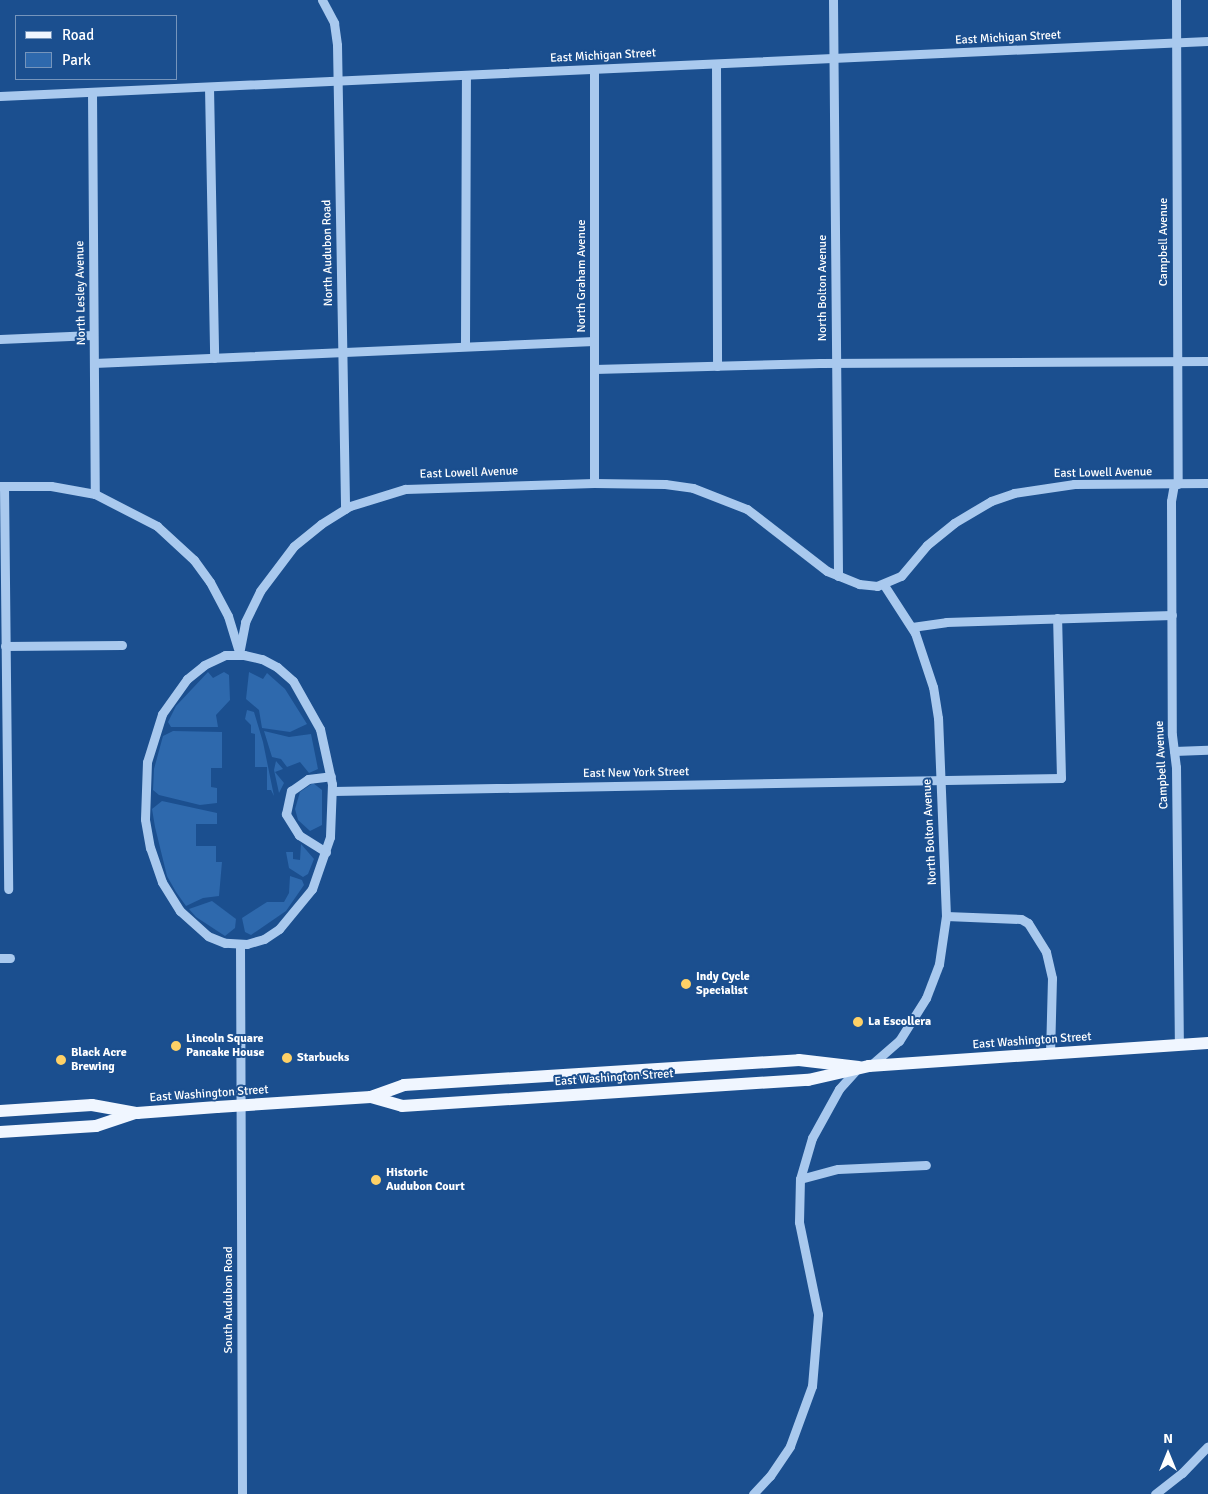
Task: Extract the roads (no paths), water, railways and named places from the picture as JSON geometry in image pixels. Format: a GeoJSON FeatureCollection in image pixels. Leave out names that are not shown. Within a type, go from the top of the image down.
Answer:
{"type":"FeatureCollection","features":[{"type":"Feature","properties":{"kind":"main road","name":"East Washington Street"},"geometry":{"type":"LineString","coordinates":[[0,1111],[92,1105],[138,1112],[371,1097],[404,1085],[790,1060],[864,1066],[1208,1043]]}},
{"type":"Feature","properties":{"kind":"main road","name":"East Washington Street"},"geometry":{"type":"LineString","coordinates":[[371,1097],[402,1106],[470,1102],[808,1080],[864,1066]]}},
{"type":"Feature","properties":{"kind":"main road","name":"East Washington Street"},"geometry":{"type":"LineString","coordinates":[[0,1132],[96,1126],[138,1112]]}},
{"type":"Feature","properties":{"kind":"street","name":"North Audubon Road"},"geometry":{"type":"LineString","coordinates":[[322,0],[336,30],[344,509]]}},
{"type":"Feature","properties":{"kind":"street","name":"North Bolton Avenue"},"geometry":{"type":"LineString","coordinates":[[833,0],[838,576]]}},
{"type":"Feature","properties":{"kind":"street","name":"Campbell Avenue"},"geometry":{"type":"LineString","coordinates":[[1176,0],[1178,362],[1176,484],[1171,501],[1179,1045]]}},
{"type":"Feature","properties":{"kind":"street","name":"East Michigan Street"},"geometry":{"type":"LineString","coordinates":[[0,96],[1208,41]]}},
{"type":"Feature","properties":{"kind":"street"},"geometry":{"type":"LineString","coordinates":[[716,64],[717,366]]}},
{"type":"Feature","properties":{"kind":"street","name":"North Graham Avenue"},"geometry":{"type":"LineString","coordinates":[[594,69],[594,484]]}},
{"type":"Feature","properties":{"kind":"street"},"geometry":{"type":"LineString","coordinates":[[465,346],[466,75]]}},
{"type":"Feature","properties":{"kind":"street"},"geometry":{"type":"LineString","coordinates":[[209,87],[214,358]]}},
{"type":"Feature","properties":{"kind":"street","name":"North Lesley Avenue"},"geometry":{"type":"LineString","coordinates":[[92,92],[95,494]]}},
{"type":"Feature","properties":{"kind":"street"},"geometry":{"type":"LineString","coordinates":[[0,340],[93,335]]}},
{"type":"Feature","properties":{"kind":"street"},"geometry":{"type":"LineString","coordinates":[[94,363],[594,341]]}},
{"type":"Feature","properties":{"kind":"street"},"geometry":{"type":"LineString","coordinates":[[594,369],[836,363],[1208,361]]}},
{"type":"Feature","properties":{"kind":"street","name":"East Lowell Avenue"},"geometry":{"type":"LineString","coordinates":[[239,654],[247,618],[272,573],[299,542],[344,509],[391,492],[419,487],[665,484],[713,494],[747,509],[807,558],[838,576],[862,585],[884,584],[901,576],[948,527],[991,501],[1024,490],[1059,485],[1208,483]]}},
{"type":"Feature","properties":{"kind":"street"},"geometry":{"type":"LineString","coordinates":[[8,889],[2,486],[50,486],[95,494],[157,526],[194,560],[220,600],[239,654]]}},
{"type":"Feature","properties":{"kind":"street","name":"North Bolton Avenue"},"geometry":{"type":"LineString","coordinates":[[753,1494],[768,1479],[790,1446],[808,1400],[817,1358],[818,1306],[799,1222],[800,1179],[812,1138],[839,1089],[864,1066],[899,1041],[926,998],[939,964],[946,916],[934,693],[928,667],[912,627],[884,584]]}},
{"type":"Feature","properties":{"kind":"street"},"geometry":{"type":"LineString","coordinates":[[912,627],[946,622],[1172,615]]}},
{"type":"Feature","properties":{"kind":"street","name":"East New York Street"},"geometry":{"type":"LineString","coordinates":[[333,791],[940,778],[1061,778],[1057,618]]}},
{"type":"Feature","properties":{"kind":"street"},"geometry":{"type":"LineString","coordinates":[[5,646],[122,645]]}},
{"type":"Feature","properties":{"kind":"street"},"geometry":{"type":"LineString","coordinates":[[239,654],[271,663],[297,687],[320,729],[332,776],[333,820],[326,852],[312,889],[285,924],[264,939],[240,944],[208,936],[185,916],[172,899],[152,855],[144,806],[150,748],[169,701],[187,678],[204,665],[221,656],[239,654]]}},
{"type":"Feature","properties":{"kind":"street"},"geometry":{"type":"LineString","coordinates":[[1174,751],[1208,750]]}},
{"type":"Feature","properties":{"kind":"street"},"geometry":{"type":"LineString","coordinates":[[326,852],[299,835],[286,814],[291,791],[308,778],[332,776]]}},
{"type":"Feature","properties":{"kind":"street"},"geometry":{"type":"LineString","coordinates":[[946,916],[1021,918],[1028,923],[1046,952],[1052,978],[1050,1054]]}},
{"type":"Feature","properties":{"kind":"street","name":"South Audubon Road"},"geometry":{"type":"LineString","coordinates":[[240,944],[242,1494]]}},
{"type":"Feature","properties":{"kind":"street"},"geometry":{"type":"LineString","coordinates":[[800,1179],[838,1169],[926,1165]]}},
{"type":"Feature","properties":{"kind":"street"},"geometry":{"type":"LineString","coordinates":[[1158,1493],[1182,1473],[1208,1446]]}},
{"type":"Feature","properties":{"kind":"place","name":"Indy Cycle Specialist"},"geometry":{"type":"Point","coordinates":[686,984]}},
{"type":"Feature","properties":{"kind":"place","name":"La Escollera"},"geometry":{"type":"Point","coordinates":[858,1022]}},
{"type":"Feature","properties":{"kind":"place","name":"Lincoln Square Pancake House"},"geometry":{"type":"Point","coordinates":[176,1046]}},
{"type":"Feature","properties":{"kind":"place","name":"Starbucks"},"geometry":{"type":"Point","coordinates":[287,1058]}},
{"type":"Feature","properties":{"kind":"place","name":"Black Acre Brewing"},"geometry":{"type":"Point","coordinates":[61,1060]}},
{"type":"Feature","properties":{"kind":"place","name":"Historic Audubon Court"},"geometry":{"type":"Point","coordinates":[376,1180]}}]}
